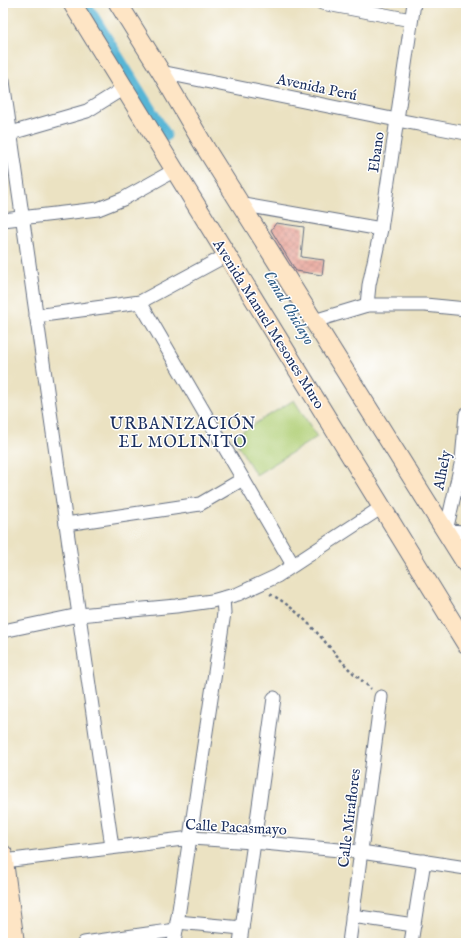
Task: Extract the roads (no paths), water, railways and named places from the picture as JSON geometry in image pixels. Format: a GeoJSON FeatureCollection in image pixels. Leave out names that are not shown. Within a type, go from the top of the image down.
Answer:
{"type":"FeatureCollection","features":[{"type":"Feature","properties":{"kind":"street","name":"Avenida Manuel Mesones Muro"},"geometry":{"type":"LineString","coordinates":[[72,3],[466,644]]}},
{"type":"Feature","properties":{"kind":"street"},"geometry":{"type":"LineString","coordinates":[[118,3],[161,72],[239,204],[466,564]]}},
{"type":"Feature","properties":{"kind":"street"},"geometry":{"type":"LineString","coordinates":[[322,3],[411,20]]}},
{"type":"Feature","properties":{"kind":"street","name":"Ebano"},"geometry":{"type":"LineString","coordinates":[[367,305],[381,229],[414,3]]}},
{"type":"Feature","properties":{"kind":"street","name":"Avenida Perú"},"geometry":{"type":"LineString","coordinates":[[161,72],[466,133]]}},
{"type":"Feature","properties":{"kind":"street"},"geometry":{"type":"LineString","coordinates":[[3,81],[112,848]]}},
{"type":"Feature","properties":{"kind":"street"},"geometry":{"type":"LineString","coordinates":[[11,133],[87,111],[124,88]]}},
{"type":"Feature","properties":{"kind":"street"},"geometry":{"type":"LineString","coordinates":[[3,220],[98,209],[123,199],[175,170]]}},
{"type":"Feature","properties":{"kind":"street"},"geometry":{"type":"LineString","coordinates":[[239,204],[381,229]]}},
{"type":"Feature","properties":{"kind":"street"},"geometry":{"type":"LineString","coordinates":[[36,316],[140,302],[227,255]]}},
{"type":"Feature","properties":{"kind":"street"},"geometry":{"type":"LineString","coordinates":[[140,302],[293,565]]}},
{"type":"Feature","properties":{"kind":"street"},"geometry":{"type":"LineString","coordinates":[[314,321],[367,305],[425,304],[466,310]]}},
{"type":"Feature","properties":{"kind":"street","name":"Alhely"},"geometry":{"type":"LineString","coordinates":[[446,531],[462,460],[466,414]]}},
{"type":"Feature","properties":{"kind":"street"},"geometry":{"type":"LineString","coordinates":[[66,524],[200,504],[243,479]]}},
{"type":"Feature","properties":{"kind":"street"},"geometry":{"type":"LineString","coordinates":[[3,631],[80,615],[176,606],[238,594],[277,576],[382,507]]}},
{"type":"Feature","properties":{"kind":"street"},"geometry":{"type":"LineString","coordinates":[[446,531],[466,532]]}},
{"type":"Feature","properties":{"kind":"street"},"geometry":{"type":"LineString","coordinates":[[176,932],[224,613],[223,598]]}},
{"type":"Feature","properties":{"kind":"street","name":"Calle Miraflores"},"geometry":{"type":"LineString","coordinates":[[349,943],[381,697]]}},
{"type":"Feature","properties":{"kind":"street"},"geometry":{"type":"LineString","coordinates":[[240,943],[274,698]]}},
{"type":"Feature","properties":{"kind":"street","name":"Calle Pacasmayo"},"geometry":{"type":"LineString","coordinates":[[3,857],[112,848],[191,838],[361,852],[466,868]]}},
{"type":"Feature","properties":{"kind":"street"},"geometry":{"type":"LineString","coordinates":[[3,857],[15,943]]}},
{"type":"Feature","properties":{"kind":"street"},"geometry":{"type":"LineString","coordinates":[[411,943],[424,861]]}},
{"type":"Feature","properties":{"kind":"street"},"geometry":{"type":"LineString","coordinates":[[352,916],[414,925]]}},
{"type":"Feature","properties":{"kind":"street"},"geometry":{"type":"LineString","coordinates":[[84,943],[176,932],[242,928]]}},
{"type":"Feature","properties":{"kind":"waterway","name":"Canal Chiclayo"},"geometry":{"type":"LineString","coordinates":[[83,3],[164,135]]}},
{"type":"Feature","properties":{"kind":"district","name":"URBANIZACIÓN EL MOLINITO"},"geometry":{"type":"Point","coordinates":[183,432]}}]}
